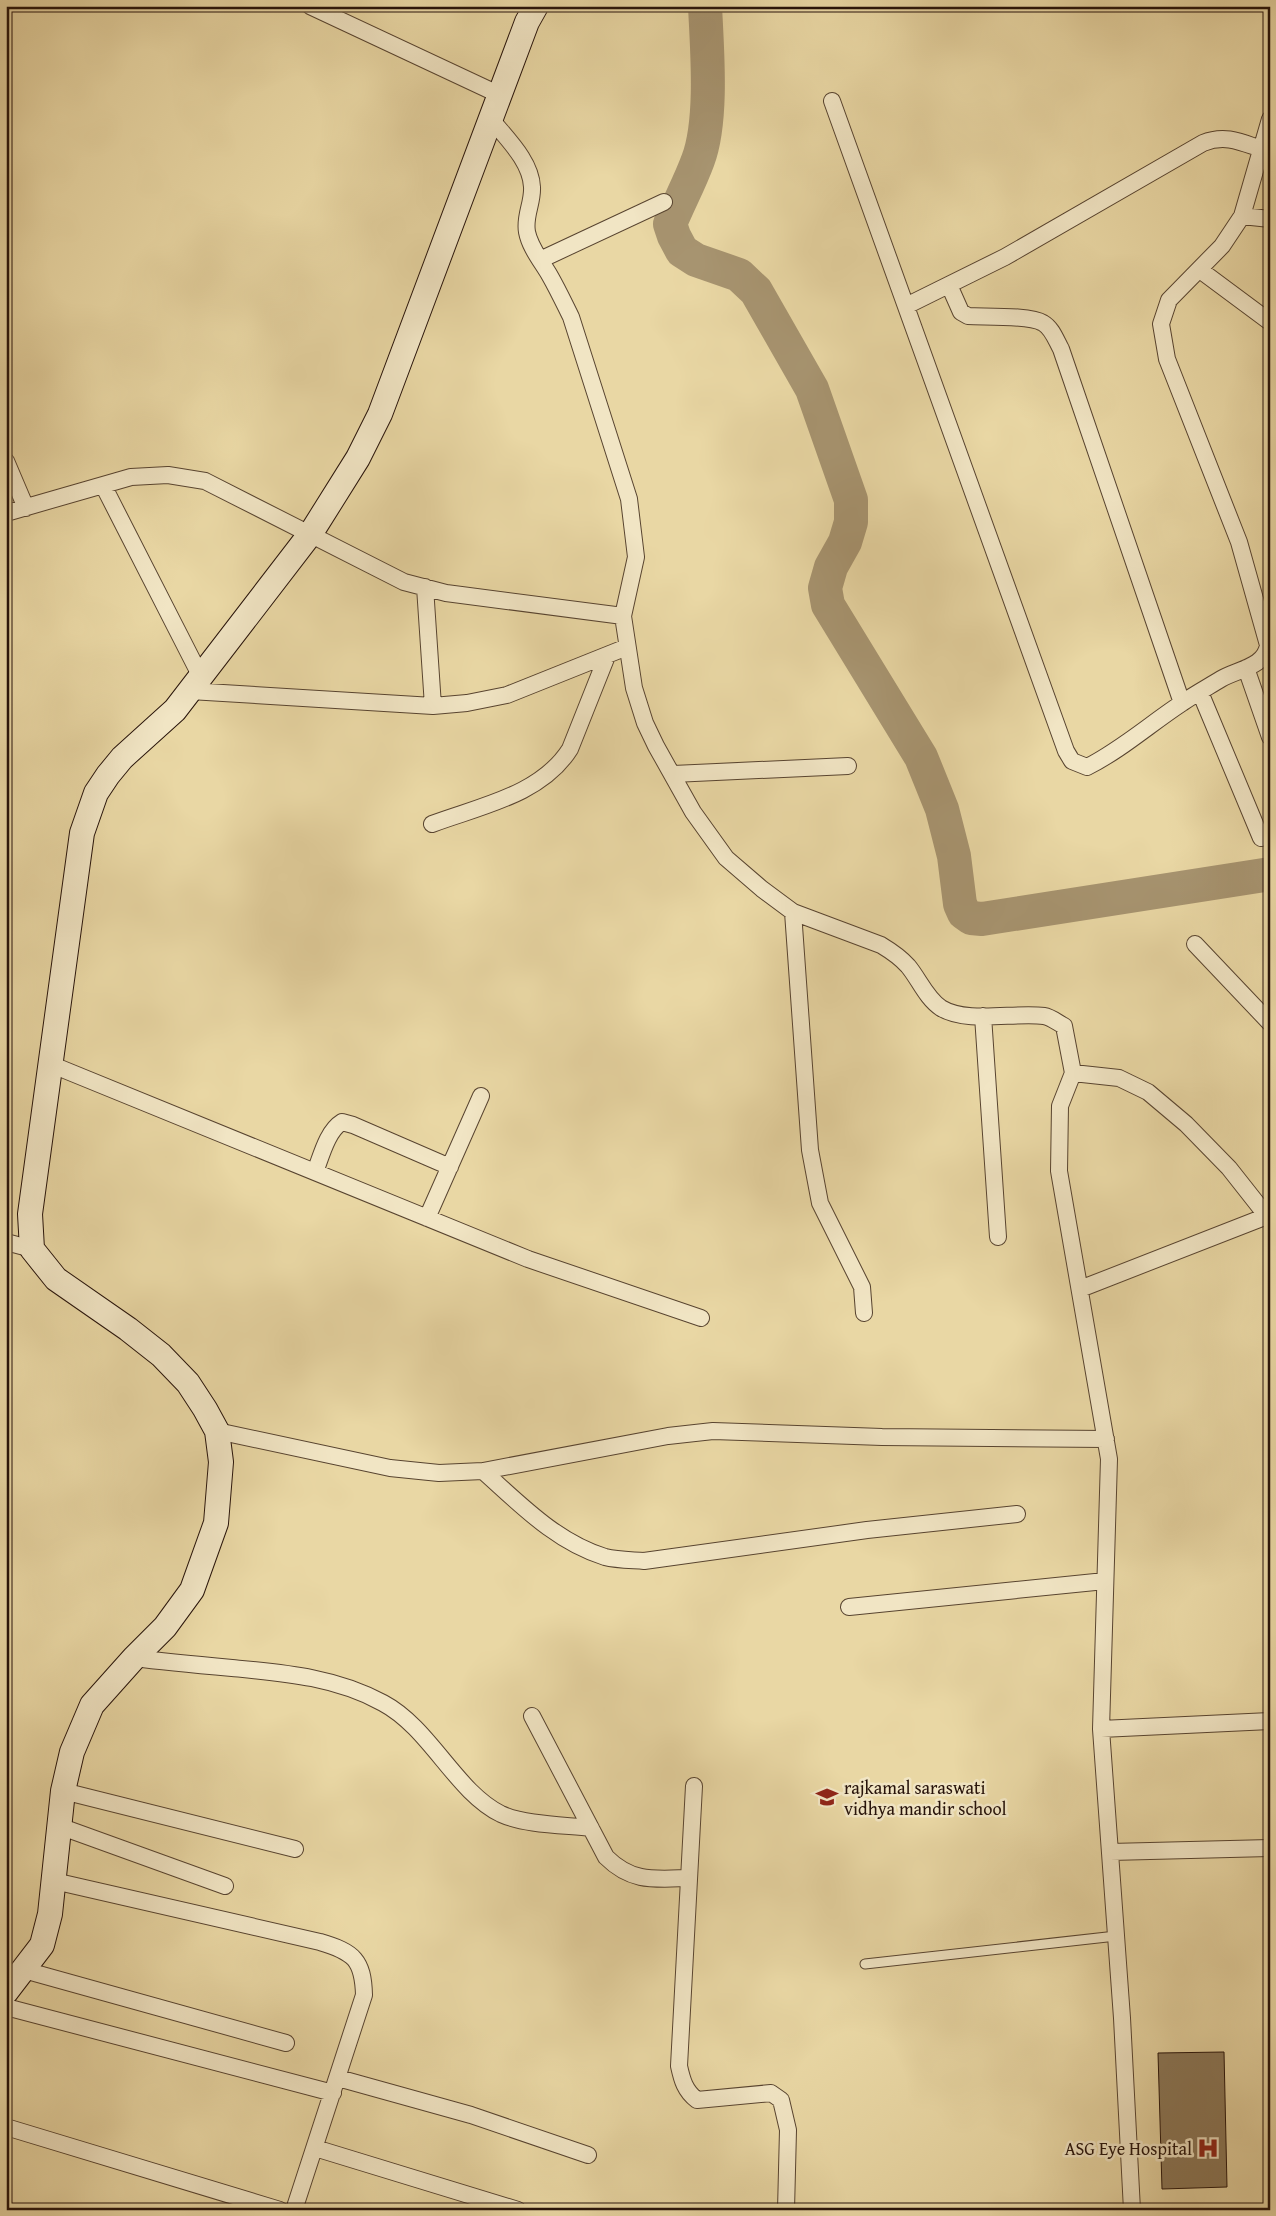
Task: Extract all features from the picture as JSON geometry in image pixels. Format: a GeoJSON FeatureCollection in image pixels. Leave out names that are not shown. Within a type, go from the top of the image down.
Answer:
{"type":"FeatureCollection","features":[{"type":"Feature","properties":{"kind":"street"},"geometry":{"type":"LineString","coordinates":[[310,6],[500,95]]}},
{"type":"Feature","properties":{"kind":"street"},"geometry":{"type":"LineString","coordinates":[[6,1992],[42,1945],[50,1914],[62,1791],[72,1752],[92,1706],[134,1658],[165,1627],[192,1590],[216,1523],[221,1462],[217,1431],[206,1408],[188,1383],[161,1355],[128,1329],[56,1279],[32,1249],[30,1214],[82,833],[96,794],[122,758],[175,710],[311,533],[358,458],[380,414],[527,22],[536,6]]}},
{"type":"Feature","properties":{"kind":"street"},"geometry":{"type":"LineString","coordinates":[[832,101],[1066,750],[1072,761],[1087,767],[1104,758],[1182,703],[1268,654],[1268,645],[1246,566],[1167,359],[1161,324],[1169,300],[1222,246],[1242,216],[1270,119]]}},
{"type":"Feature","properties":{"kind":"street"},"geometry":{"type":"LineString","coordinates":[[491,119],[519,155],[528,172],[532,186],[526,217],[527,233],[571,317],[629,499],[636,557],[623,616],[634,688],[645,722],[693,812],[726,858],[762,889],[793,912],[881,945],[893,952],[908,967],[928,995],[942,1008],[961,1014],[983,1016],[1046,1016],[1064,1026],[1073,1073],[1060,1106],[1059,1171],[1109,1460],[1100,1729],[1116,1936],[1132,2210]]}},
{"type":"Feature","properties":{"kind":"street"},"geometry":{"type":"LineString","coordinates":[[906,306],[1005,257],[1214,138],[1227,138],[1261,149]]}},
{"type":"Feature","properties":{"kind":"street"},"geometry":{"type":"LineString","coordinates":[[540,260],[664,202]]}},
{"type":"Feature","properties":{"kind":"street"},"geometry":{"type":"LineString","coordinates":[[1242,216],[1270,219]]}},
{"type":"Feature","properties":{"kind":"street"},"geometry":{"type":"LineString","coordinates":[[1200,270],[1270,322]]}},
{"type":"Feature","properties":{"kind":"street"},"geometry":{"type":"LineString","coordinates":[[949,285],[961,312],[968,316],[1026,319],[1043,323],[1054,335],[1064,358],[1182,703]]}},
{"type":"Feature","properties":{"kind":"street"},"geometry":{"type":"LineString","coordinates":[[6,461],[26,508]]}},
{"type":"Feature","properties":{"kind":"street"},"geometry":{"type":"LineString","coordinates":[[6,513],[131,477],[168,475],[205,481],[311,533],[404,582],[472,597],[623,616]]}},
{"type":"Feature","properties":{"kind":"street"},"geometry":{"type":"LineString","coordinates":[[103,485],[195,684]]}},
{"type":"Feature","properties":{"kind":"street"},"geometry":{"type":"LineString","coordinates":[[425,587],[432,706]]}},
{"type":"Feature","properties":{"kind":"street"},"geometry":{"type":"LineString","coordinates":[[195,684],[432,706],[467,703],[506,695],[627,648]]}},
{"type":"Feature","properties":{"kind":"street"},"geometry":{"type":"LineString","coordinates":[[432,824],[532,786],[561,763],[570,749],[607,656]]}},
{"type":"Feature","properties":{"kind":"street"},"geometry":{"type":"LineString","coordinates":[[1246,668],[1270,737]]}},
{"type":"Feature","properties":{"kind":"street"},"geometry":{"type":"LineString","coordinates":[[1200,692],[1262,838]]}},
{"type":"Feature","properties":{"kind":"street"},"geometry":{"type":"LineString","coordinates":[[673,774],[848,766]]}},
{"type":"Feature","properties":{"kind":"street"},"geometry":{"type":"LineString","coordinates":[[793,912],[810,1150],[814,1176],[820,1202],[862,1286],[864,1313]]}},
{"type":"Feature","properties":{"kind":"street"},"geometry":{"type":"LineString","coordinates":[[1195,944],[1270,1023]]}},
{"type":"Feature","properties":{"kind":"street"},"geometry":{"type":"LineString","coordinates":[[983,1016],[998,1237]]}},
{"type":"Feature","properties":{"kind":"street"},"geometry":{"type":"LineString","coordinates":[[50,1064],[528,1259],[701,1318]]}},
{"type":"Feature","properties":{"kind":"street"},"geometry":{"type":"LineString","coordinates":[[1073,1073],[1118,1078],[1148,1092],[1186,1124],[1229,1168],[1269,1216],[1080,1289]]}},
{"type":"Feature","properties":{"kind":"street"},"geometry":{"type":"LineString","coordinates":[[427,1218],[481,1096]]}},
{"type":"Feature","properties":{"kind":"street"},"geometry":{"type":"LineString","coordinates":[[315,1172],[331,1134],[336,1126],[342,1122],[450,1167]]}},
{"type":"Feature","properties":{"kind":"street"},"geometry":{"type":"LineString","coordinates":[[6,1242],[32,1249]]}},
{"type":"Feature","properties":{"kind":"street"},"geometry":{"type":"LineString","coordinates":[[217,1431],[390,1468],[439,1473],[483,1470],[668,1436],[712,1431],[882,1437],[1106,1439]]}},
{"type":"Feature","properties":{"kind":"street"},"geometry":{"type":"LineString","coordinates":[[483,1470],[552,1531],[578,1546],[607,1557],[644,1561],[867,1530],[1017,1514]]}},
{"type":"Feature","properties":{"kind":"street"},"geometry":{"type":"LineString","coordinates":[[849,1607],[1106,1581]]}},
{"type":"Feature","properties":{"kind":"street"},"geometry":{"type":"LineString","coordinates":[[134,1658],[296,1674],[356,1690],[385,1704],[418,1730],[470,1789],[485,1804],[502,1814],[519,1820],[591,1828]]}},
{"type":"Feature","properties":{"kind":"street"},"geometry":{"type":"LineString","coordinates":[[532,1716],[606,1857],[618,1870],[646,1879],[689,1878]]}},
{"type":"Feature","properties":{"kind":"street"},"geometry":{"type":"LineString","coordinates":[[1100,1729],[1270,1721]]}},
{"type":"Feature","properties":{"kind":"street"},"geometry":{"type":"LineString","coordinates":[[694,1786],[679,2066],[683,2082],[690,2094],[697,2100],[771,2093],[781,2100],[788,2130],[786,2210]]}},
{"type":"Feature","properties":{"kind":"street"},"geometry":{"type":"LineString","coordinates":[[62,1791],[295,1849]]}},
{"type":"Feature","properties":{"kind":"street"},"geometry":{"type":"LineString","coordinates":[[59,1826],[225,1886]]}},
{"type":"Feature","properties":{"kind":"street"},"geometry":{"type":"LineString","coordinates":[[1110,1852],[1270,1848]]}},
{"type":"Feature","properties":{"kind":"street"},"geometry":{"type":"LineString","coordinates":[[54,1881],[336,1946],[353,1956],[363,1973],[364,1996],[294,2210]]}},
{"type":"Feature","properties":{"kind":"street"},"geometry":{"type":"LineString","coordinates":[[24,1970],[286,2042]]}},
{"type":"Feature","properties":{"kind":"street"},"geometry":{"type":"LineString","coordinates":[[6,2007],[336,2086],[471,2115],[588,2155]]}},
{"type":"Feature","properties":{"kind":"street"},"geometry":{"type":"LineString","coordinates":[[6,2127],[280,2210]]}},
{"type":"Feature","properties":{"kind":"street"},"geometry":{"type":"LineString","coordinates":[[315,2148],[518,2210]]}},
{"type":"Feature","properties":{"kind":"lane"},"geometry":{"type":"LineString","coordinates":[[865,1964],[1116,1936]]}},
{"type":"Feature","properties":{"kind":"building"},"geometry":{"type":"Polygon","coordinates":[[[1224,2052],[1227,2187],[1162,2189],[1158,2053],[1224,2052]]]}},
{"type":"Feature","properties":{"kind":"waterway"},"geometry":{"type":"LineString","coordinates":[[705,6],[708,84],[703,144],[692,176],[670,224],[682,251],[696,260],[739,275],[756,291],[812,389],[851,500],[851,522],[845,542],[831,567],[825,588],[828,605],[921,757],[942,809],[954,856],[960,904],[964,913],[971,918],[982,919],[1270,874]]}},
{"type":"Feature","properties":{"kind":"place","name":"rajkamal saraswati vidhya mandir school"},"geometry":{"type":"Point","coordinates":[827,1797]}},
{"type":"Feature","properties":{"kind":"place","name":"ASG Eye Hospital"},"geometry":{"type":"Point","coordinates":[1208,2148]}}]}
